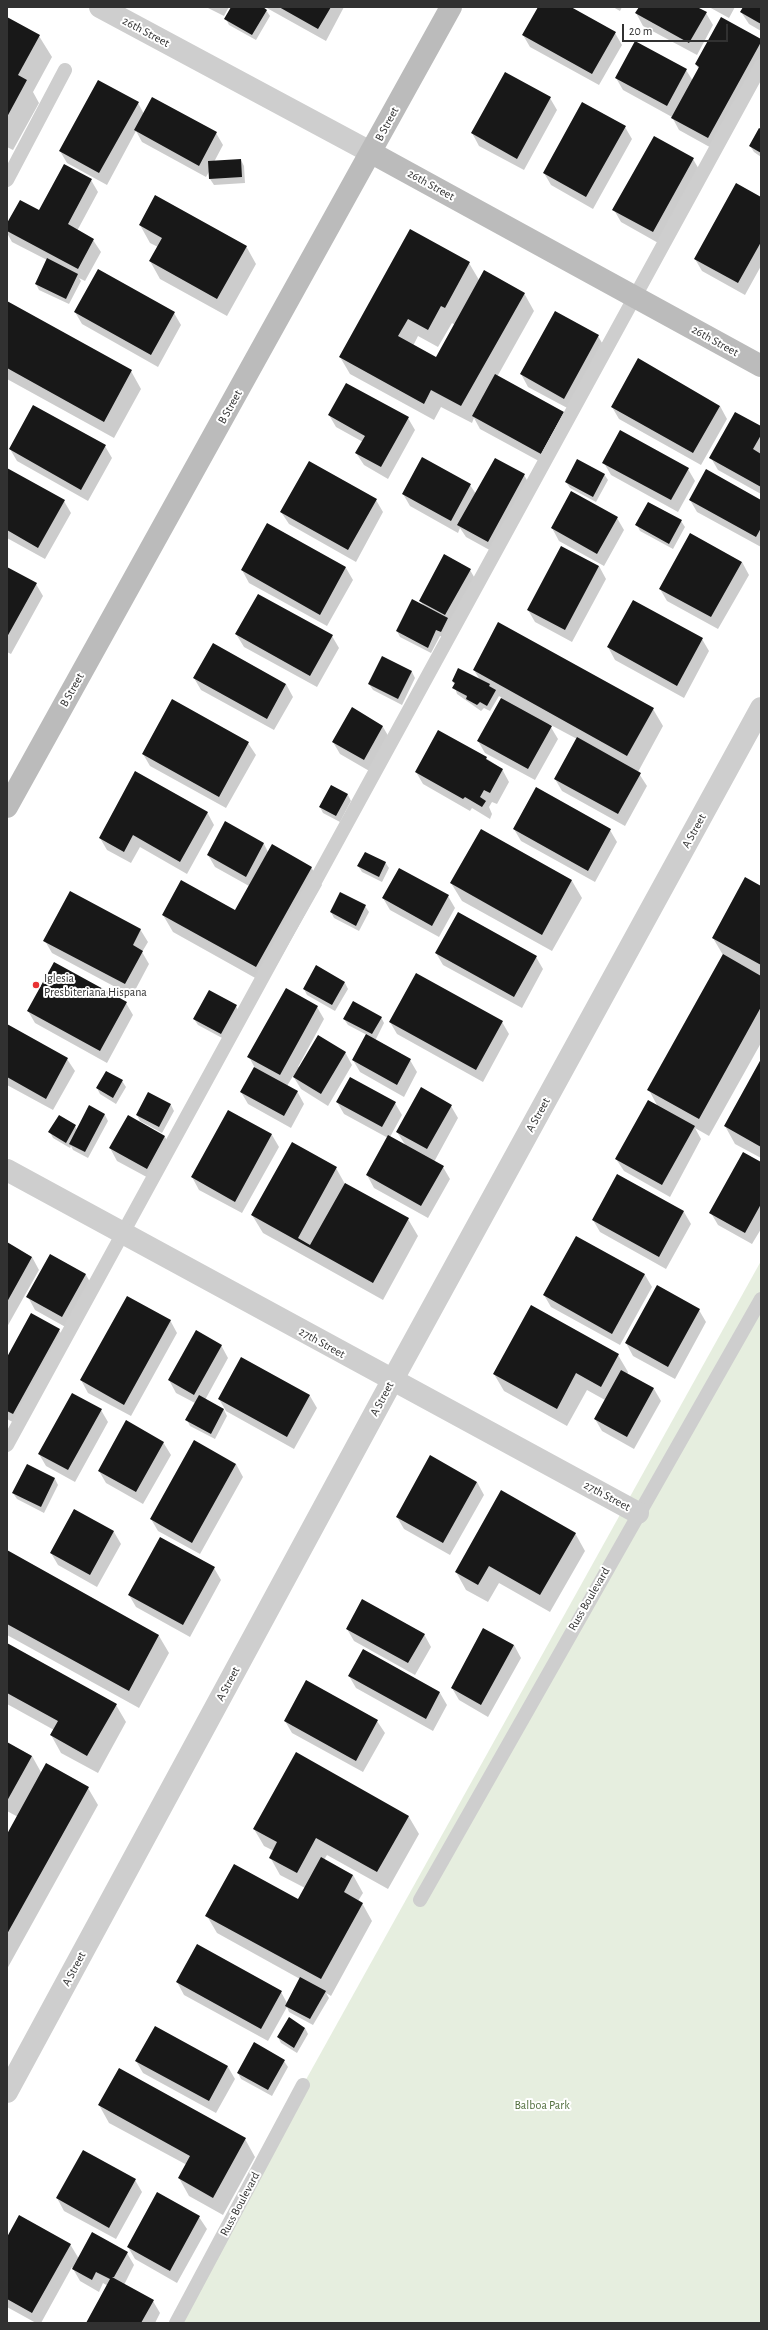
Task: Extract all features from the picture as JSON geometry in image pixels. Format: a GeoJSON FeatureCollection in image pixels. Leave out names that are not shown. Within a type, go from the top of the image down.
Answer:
{"type":"FeatureCollection","features":[{"type":"Feature","properties":{"kind":"main road","name":"B Street"},"geometry":{"type":"LineString","coordinates":[[7,806],[372,153],[451,7]]}},
{"type":"Feature","properties":{"kind":"main road","name":"26th Street"},"geometry":{"type":"LineString","coordinates":[[372,153],[761,366]]}},
{"type":"Feature","properties":{"kind":"street","name":"26th Street"},"geometry":{"type":"LineString","coordinates":[[101,7],[372,153]]}},
{"type":"Feature","properties":{"kind":"street","name":"A Street"},"geometry":{"type":"LineString","coordinates":[[7,2092],[392,1381],[761,708]]}},
{"type":"Feature","properties":{"kind":"street","name":"27th Street"},"geometry":{"type":"LineString","coordinates":[[7,1170],[392,1381],[638,1513]]}},
{"type":"Feature","properties":{"kind":"lane"},"geometry":{"type":"LineString","coordinates":[[7,1445],[761,66]]}},
{"type":"Feature","properties":{"kind":"lane"},"geometry":{"type":"LineString","coordinates":[[7,180],[66,70]]}},
{"type":"Feature","properties":{"kind":"lane","name":"Russ Boulevard"},"geometry":{"type":"LineString","coordinates":[[420,1900],[638,1513],[761,1299]]}},
{"type":"Feature","properties":{"kind":"lane","name":"Russ Boulevard"},"geometry":{"type":"LineString","coordinates":[[176,2323],[303,2085]]}},
{"type":"Feature","properties":{"kind":"green space","name":"Balboa Park"},"geometry":{"type":"Polygon","coordinates":[[[761,1261],[761,2323],[182,2323],[303,2085],[761,1261]]]}},
{"type":"Feature","properties":{"kind":"building"},"geometry":{"type":"Polygon","coordinates":[[[231,7],[263,7],[267,10],[252,35],[224,19],[231,7]]]}},
{"type":"Feature","properties":{"kind":"building"},"geometry":{"type":"Polygon","coordinates":[[[279,7],[331,7],[318,29],[279,7]]]}},
{"type":"Feature","properties":{"kind":"building"},"geometry":{"type":"Polygon","coordinates":[[[538,7],[571,7],[616,32],[592,74],[522,35],[538,7]]]}},
{"type":"Feature","properties":{"kind":"building"},"geometry":{"type":"Polygon","coordinates":[[[639,7],[697,7],[707,12],[689,43],[635,13],[639,7]]]}},
{"type":"Feature","properties":{"kind":"building"},"geometry":{"type":"Polygon","coordinates":[[[743,7],[761,7],[761,24],[740,12],[743,7]]]}},
{"type":"Feature","properties":{"kind":"building"},"geometry":{"type":"Polygon","coordinates":[[[7,17],[40,35],[18,75],[27,80],[7,117],[7,17]]]}},
{"type":"Feature","properties":{"kind":"building"},"geometry":{"type":"Polygon","coordinates":[[[721,17],[761,39],[761,42],[708,138],[671,118],[699,67],[695,64],[721,17]]]}},
{"type":"Feature","properties":{"kind":"building"},"geometry":{"type":"Polygon","coordinates":[[[635,41],[687,69],[667,106],[615,78],[635,41]]]}},
{"type":"Feature","properties":{"kind":"building"},"geometry":{"type":"Polygon","coordinates":[[[505,72],[551,97],[517,159],[471,133],[505,72]]]}},
{"type":"Feature","properties":{"kind":"building"},"geometry":{"type":"Polygon","coordinates":[[[98,80],[139,102],[99,173],[59,151],[98,80]]]}},
{"type":"Feature","properties":{"kind":"building"},"geometry":{"type":"Polygon","coordinates":[[[152,97],[217,132],[199,166],[134,130],[152,97]]]}},
{"type":"Feature","properties":{"kind":"building"},"geometry":{"type":"Polygon","coordinates":[[[582,102],[626,126],[586,197],[543,173],[582,102]]]}},
{"type":"Feature","properties":{"kind":"building"},"geometry":{"type":"Polygon","coordinates":[[[759,128],[761,129],[761,153],[749,146],[759,128]]]}},
{"type":"Feature","properties":{"kind":"building"},"geometry":{"type":"Polygon","coordinates":[[[654,136],[694,158],[653,232],[612,210],[654,136]]]}},
{"type":"Feature","properties":{"kind":"building"},"geometry":{"type":"Polygon","coordinates":[[[241,159],[242,177],[209,179],[208,161],[241,159]]]}},
{"type":"Feature","properties":{"kind":"building"},"geometry":{"type":"Polygon","coordinates":[[[64,164],[92,179],[68,224],[94,239],[78,269],[7,231],[7,223],[20,200],[39,210],[64,164]]]}},
{"type":"Feature","properties":{"kind":"building"},"geometry":{"type":"Polygon","coordinates":[[[736,183],[761,197],[761,242],[738,283],[694,259],[736,183]]]}},
{"type":"Feature","properties":{"kind":"building"},"geometry":{"type":"Polygon","coordinates":[[[155,195],[247,246],[217,299],[149,261],[162,238],[139,225],[155,195]]]}},
{"type":"Feature","properties":{"kind":"building"},"geometry":{"type":"Polygon","coordinates":[[[410,229],[470,262],[445,308],[441,306],[428,330],[408,319],[398,336],[436,357],[484,270],[525,293],[461,406],[431,390],[424,404],[339,357],[410,229]]]}},
{"type":"Feature","properties":{"kind":"building"},"geometry":{"type":"Polygon","coordinates":[[[47,258],[78,274],[66,299],[35,284],[47,258]]]}},
{"type":"Feature","properties":{"kind":"building"},"geometry":{"type":"Polygon","coordinates":[[[98,269],[175,312],[151,355],[74,312],[98,269]]]}},
{"type":"Feature","properties":{"kind":"building"},"geometry":{"type":"Polygon","coordinates":[[[7,301],[132,370],[104,422],[7,368],[7,301]]]}},
{"type":"Feature","properties":{"kind":"building"},"geometry":{"type":"Polygon","coordinates":[[[555,311],[599,335],[564,399],[520,374],[555,311]]]}},
{"type":"Feature","properties":{"kind":"building"},"geometry":{"type":"Polygon","coordinates":[[[638,358],[720,406],[693,453],[611,407],[638,358]]]}},
{"type":"Feature","properties":{"kind":"building"},"geometry":{"type":"Polygon","coordinates":[[[495,374],[564,412],[541,454],[472,416],[495,374]]]}},
{"type":"Feature","properties":{"kind":"building"},"geometry":{"type":"Polygon","coordinates":[[[346,383],[409,417],[381,467],[355,453],[365,436],[328,415],[346,383]]]}},
{"type":"Feature","properties":{"kind":"building"},"geometry":{"type":"Polygon","coordinates":[[[33,405],[106,445],[81,490],[9,449],[33,405]]]}},
{"type":"Feature","properties":{"kind":"building"},"geometry":{"type":"Polygon","coordinates":[[[735,412],[761,426],[761,435],[753,449],[761,454],[761,487],[709,458],[735,412]]]}},
{"type":"Feature","properties":{"kind":"building"},"geometry":{"type":"Polygon","coordinates":[[[620,430],[689,468],[671,500],[602,463],[620,430]]]}},
{"type":"Feature","properties":{"kind":"building"},"geometry":{"type":"Polygon","coordinates":[[[422,457],[471,484],[451,521],[402,494],[422,457]]]}},
{"type":"Feature","properties":{"kind":"building"},"geometry":{"type":"Polygon","coordinates":[[[495,458],[525,474],[488,542],[457,525],[495,458]]]}},
{"type":"Feature","properties":{"kind":"building"},"geometry":{"type":"Polygon","coordinates":[[[577,459],[605,474],[593,497],[565,482],[577,459]]]}},
{"type":"Feature","properties":{"kind":"building"},"geometry":{"type":"Polygon","coordinates":[[[309,461],[377,499],[348,550],[280,512],[309,461]]]}},
{"type":"Feature","properties":{"kind":"building"},"geometry":{"type":"Polygon","coordinates":[[[7,468],[65,500],[38,548],[7,530],[7,468]]]}},
{"type":"Feature","properties":{"kind":"building"},"geometry":{"type":"Polygon","coordinates":[[[706,469],[761,500],[761,528],[756,537],[689,500],[706,469]]]}},
{"type":"Feature","properties":{"kind":"building"},"geometry":{"type":"Polygon","coordinates":[[[571,491],[618,517],[597,554],[551,528],[571,491]]]}},
{"type":"Feature","properties":{"kind":"building"},"geometry":{"type":"Polygon","coordinates":[[[648,502],[682,520],[669,544],[635,525],[648,502]]]}},
{"type":"Feature","properties":{"kind":"building"},"geometry":{"type":"Polygon","coordinates":[[[267,523],[346,567],[320,615],[241,570],[267,523]]]}},
{"type":"Feature","properties":{"kind":"building"},"geometry":{"type":"Polygon","coordinates":[[[690,533],[742,562],[711,617],[659,589],[690,533]]]}},
{"type":"Feature","properties":{"kind":"building"},"geometry":{"type":"Polygon","coordinates":[[[561,546],[599,566],[565,630],[527,610],[561,546]]]}},
{"type":"Feature","properties":{"kind":"building"},"geometry":{"type":"Polygon","coordinates":[[[444,554],[471,569],[445,615],[419,601],[444,554]]]}},
{"type":"Feature","properties":{"kind":"building"},"geometry":{"type":"Polygon","coordinates":[[[7,567],[37,583],[7,637],[7,567]]]}},
{"type":"Feature","properties":{"kind":"building"},"geometry":{"type":"Polygon","coordinates":[[[258,594],[333,635],[310,676],[235,634],[258,594]]]}},
{"type":"Feature","properties":{"kind":"building"},"geometry":{"type":"Polygon","coordinates":[[[412,599],[448,618],[441,632],[436,630],[428,648],[396,631],[412,599]]]}},
{"type":"Feature","properties":{"kind":"building"},"geometry":{"type":"Polygon","coordinates":[[[633,600],[703,638],[677,686],[607,647],[633,600]]]}},
{"type":"Feature","properties":{"kind":"building"},"geometry":{"type":"Polygon","coordinates":[[[498,622],[654,708],[627,756],[473,670],[498,622]]]}},
{"type":"Feature","properties":{"kind":"building"},"geometry":{"type":"Polygon","coordinates":[[[213,643],[286,684],[267,719],[193,678],[213,643]]]}},
{"type":"Feature","properties":{"kind":"building"},"geometry":{"type":"Polygon","coordinates":[[[382,656],[412,671],[398,699],[368,684],[382,656]]]}},
{"type":"Feature","properties":{"kind":"building"},"geometry":{"type":"Polygon","coordinates":[[[458,668],[490,684],[489,686],[496,690],[487,706],[480,702],[477,705],[466,699],[467,696],[452,688],[455,683],[452,681],[458,668]]]}},
{"type":"Feature","properties":{"kind":"building"},"geometry":{"type":"Polygon","coordinates":[[[501,698],[552,726],[528,769],[477,741],[501,698]]]}},
{"type":"Feature","properties":{"kind":"building"},"geometry":{"type":"Polygon","coordinates":[[[172,699],[249,742],[219,797],[142,754],[172,699]]]}},
{"type":"Feature","properties":{"kind":"building"},"geometry":{"type":"Polygon","coordinates":[[[352,707],[383,726],[364,760],[332,742],[352,707]]]}},
{"type":"Feature","properties":{"kind":"building"},"geometry":{"type":"Polygon","coordinates":[[[438,730],[487,757],[486,759],[503,769],[490,793],[484,790],[480,797],[486,801],[482,807],[465,797],[463,799],[415,772],[438,730]]]}},
{"type":"Feature","properties":{"kind":"building"},"geometry":{"type":"Polygon","coordinates":[[[577,737],[641,773],[618,814],[554,779],[577,737]]]}},
{"type":"Feature","properties":{"kind":"building"},"geometry":{"type":"Polygon","coordinates":[[[135,771],[208,812],[180,862],[133,835],[124,852],[99,838],[135,771]]]}},
{"type":"Feature","properties":{"kind":"building"},"geometry":{"type":"Polygon","coordinates":[[[331,785],[348,794],[336,816],[319,807],[331,785]]]}},
{"type":"Feature","properties":{"kind":"building"},"geometry":{"type":"Polygon","coordinates":[[[536,787],[611,829],[588,871],[513,829],[536,787]]]}},
{"type":"Feature","properties":{"kind":"building"},"geometry":{"type":"Polygon","coordinates":[[[225,821],[264,843],[246,877],[207,855],[225,821]]]}},
{"type":"Feature","properties":{"kind":"building"},"geometry":{"type":"Polygon","coordinates":[[[481,829],[572,880],[542,935],[450,883],[481,829]]]}},
{"type":"Feature","properties":{"kind":"building"},"geometry":{"type":"Polygon","coordinates":[[[272,844],[312,867],[256,967],[162,915],[181,880],[235,910],[272,844]]]}},
{"type":"Feature","properties":{"kind":"building"},"geometry":{"type":"Polygon","coordinates":[[[365,852],[386,862],[379,877],[357,866],[365,852]]]}},
{"type":"Feature","properties":{"kind":"building"},"geometry":{"type":"Polygon","coordinates":[[[399,868],[449,895],[432,926],[382,898],[399,868]]]}},
{"type":"Feature","properties":{"kind":"building"},"geometry":{"type":"Polygon","coordinates":[[[745,877],[761,886],[761,965],[712,938],[745,877]]]}},
{"type":"Feature","properties":{"kind":"building"},"geometry":{"type":"Polygon","coordinates":[[[70,891],[141,929],[133,945],[143,951],[125,984],[43,941],[70,891]]]}},
{"type":"Feature","properties":{"kind":"building"},"geometry":{"type":"Polygon","coordinates":[[[340,892],[366,905],[356,926],[330,912],[340,892]]]}},
{"type":"Feature","properties":{"kind":"building"},"geometry":{"type":"Polygon","coordinates":[[[458,912],[537,956],[514,997],[435,953],[458,912]]]}},
{"type":"Feature","properties":{"kind":"building"},"geometry":{"type":"Polygon","coordinates":[[[723,954],[761,976],[761,1007],[699,1119],[647,1090],[723,954]]]}},
{"type":"Feature","properties":{"kind":"building"},"geometry":{"type":"Polygon","coordinates":[[[54,962],[127,1002],[100,1051],[27,1011],[54,962]]]}},
{"type":"Feature","properties":{"kind":"building"},"geometry":{"type":"Polygon","coordinates":[[[316,965],[345,982],[332,1005],[303,989],[316,965]]]}},
{"type":"Feature","properties":{"kind":"building"},"geometry":{"type":"Polygon","coordinates":[[[416,973],[503,1021],[476,1070],[389,1022],[416,973]]]}},
{"type":"Feature","properties":{"kind":"building"},"geometry":{"type":"Polygon","coordinates":[[[286,988],[318,1006],[280,1075],[247,1057],[286,988]]]}},
{"type":"Feature","properties":{"kind":"building"},"geometry":{"type":"Polygon","coordinates":[[[209,990],[237,1005],[221,1034],[193,1019],[209,990]]]}},
{"type":"Feature","properties":{"kind":"building"},"geometry":{"type":"Polygon","coordinates":[[[353,1001],[382,1017],[372,1034],[343,1019],[353,1001]]]}},
{"type":"Feature","properties":{"kind":"building"},"geometry":{"type":"Polygon","coordinates":[[[7,1024],[68,1058],[46,1099],[7,1077],[7,1024]]]}},
{"type":"Feature","properties":{"kind":"building"},"geometry":{"type":"Polygon","coordinates":[[[366,1034],[411,1059],[397,1085],[352,1060],[366,1034]]]}},
{"type":"Feature","properties":{"kind":"building"},"geometry":{"type":"Polygon","coordinates":[[[318,1035],[346,1052],[321,1094],[293,1077],[318,1035]]]}},
{"type":"Feature","properties":{"kind":"building"},"geometry":{"type":"Polygon","coordinates":[[[761,1059],[761,1147],[724,1126],[761,1059]]]}},
{"type":"Feature","properties":{"kind":"building"},"geometry":{"type":"Polygon","coordinates":[[[254,1067],[298,1091],[284,1116],[240,1092],[254,1067]]]}},
{"type":"Feature","properties":{"kind":"building"},"geometry":{"type":"Polygon","coordinates":[[[106,1071],[123,1080],[113,1098],[96,1088],[106,1071]]]}},
{"type":"Feature","properties":{"kind":"building"},"geometry":{"type":"Polygon","coordinates":[[[350,1077],[396,1102],[382,1127],[336,1102],[350,1077]]]}},
{"type":"Feature","properties":{"kind":"building"},"geometry":{"type":"Polygon","coordinates":[[[421,1087],[452,1105],[427,1149],[396,1132],[421,1087]]]}},
{"type":"Feature","properties":{"kind":"building"},"geometry":{"type":"Polygon","coordinates":[[[148,1092],[171,1104],[159,1127],[136,1115],[148,1092]]]}},
{"type":"Feature","properties":{"kind":"building"},"geometry":{"type":"Polygon","coordinates":[[[648,1100],[695,1126],[662,1185],[615,1159],[648,1100]]]}},
{"type":"Feature","properties":{"kind":"building"},"geometry":{"type":"Polygon","coordinates":[[[89,1105],[105,1114],[85,1152],[69,1144],[89,1105]]]}},
{"type":"Feature","properties":{"kind":"building"},"geometry":{"type":"Polygon","coordinates":[[[228,1110],[272,1134],[235,1202],[191,1177],[228,1110]]]}},
{"type":"Feature","properties":{"kind":"building"},"geometry":{"type":"Polygon","coordinates":[[[59,1115],[76,1125],[66,1143],[48,1132],[59,1115]]]}},
{"type":"Feature","properties":{"kind":"building"},"geometry":{"type":"Polygon","coordinates":[[[128,1115],[165,1136],[147,1169],[109,1148],[128,1115]]]}},
{"type":"Feature","properties":{"kind":"building"},"geometry":{"type":"Polygon","coordinates":[[[388,1135],[444,1166],[421,1206],[366,1175],[388,1135]]]}},
{"type":"Feature","properties":{"kind":"building"},"geometry":{"type":"Polygon","coordinates":[[[292,1142],[337,1167],[298,1238],[310,1245],[345,1183],[409,1218],[373,1283],[251,1215],[292,1142]]]}},
{"type":"Feature","properties":{"kind":"building"},"geometry":{"type":"Polygon","coordinates":[[[743,1152],[761,1162],[761,1204],[745,1233],[709,1213],[743,1152]]]}},
{"type":"Feature","properties":{"kind":"building"},"geometry":{"type":"Polygon","coordinates":[[[617,1174],[684,1211],[659,1257],[592,1220],[617,1174]]]}},
{"type":"Feature","properties":{"kind":"building"},"geometry":{"type":"Polygon","coordinates":[[[576,1236],[645,1274],[612,1334],[543,1295],[576,1236]]]}},
{"type":"Feature","properties":{"kind":"building"},"geometry":{"type":"Polygon","coordinates":[[[7,1242],[32,1257],[7,1302],[7,1242]]]}},
{"type":"Feature","properties":{"kind":"building"},"geometry":{"type":"Polygon","coordinates":[[[50,1254],[86,1274],[62,1317],[26,1297],[50,1254]]]}},
{"type":"Feature","properties":{"kind":"building"},"geometry":{"type":"Polygon","coordinates":[[[657,1285],[700,1309],[668,1367],[625,1343],[657,1285]]]}},
{"type":"Feature","properties":{"kind":"building"},"geometry":{"type":"Polygon","coordinates":[[[127,1296],[171,1320],[124,1405],[80,1380],[127,1296]]]}},
{"type":"Feature","properties":{"kind":"building"},"geometry":{"type":"Polygon","coordinates":[[[531,1305],[619,1354],[601,1387],[576,1373],[557,1409],[493,1374],[531,1305]]]}},
{"type":"Feature","properties":{"kind":"building"},"geometry":{"type":"Polygon","coordinates":[[[31,1313],[60,1329],[13,1414],[7,1411],[7,1357],[31,1313]]]}},
{"type":"Feature","properties":{"kind":"building"},"geometry":{"type":"Polygon","coordinates":[[[196,1330],[222,1345],[194,1395],[168,1380],[196,1330]]]}},
{"type":"Feature","properties":{"kind":"building"},"geometry":{"type":"Polygon","coordinates":[[[241,1357],[310,1395],[287,1437],[218,1399],[241,1357]]]}},
{"type":"Feature","properties":{"kind":"building"},"geometry":{"type":"Polygon","coordinates":[[[621,1370],[654,1388],[627,1437],[594,1419],[621,1370]]]}},
{"type":"Feature","properties":{"kind":"building"},"geometry":{"type":"Polygon","coordinates":[[[72,1393],[102,1409],[68,1470],[38,1454],[72,1393]]]}},
{"type":"Feature","properties":{"kind":"building"},"geometry":{"type":"Polygon","coordinates":[[[199,1395],[224,1409],[211,1434],[185,1420],[199,1395]]]}},
{"type":"Feature","properties":{"kind":"building"},"geometry":{"type":"Polygon","coordinates":[[[126,1420],[164,1442],[136,1492],[98,1471],[126,1420]]]}},
{"type":"Feature","properties":{"kind":"building"},"geometry":{"type":"Polygon","coordinates":[[[194,1440],[236,1464],[192,1543],[150,1519],[194,1440]]]}},
{"type":"Feature","properties":{"kind":"building"},"geometry":{"type":"Polygon","coordinates":[[[430,1455],[477,1482],[443,1543],[396,1517],[430,1455]]]}},
{"type":"Feature","properties":{"kind":"building"},"geometry":{"type":"Polygon","coordinates":[[[27,1464],[55,1478],[41,1507],[12,1493],[27,1464]]]}},
{"type":"Feature","properties":{"kind":"building"},"geometry":{"type":"Polygon","coordinates":[[[501,1490],[576,1533],[540,1595],[489,1566],[478,1585],[455,1572],[501,1490]]]}},
{"type":"Feature","properties":{"kind":"building"},"geometry":{"type":"Polygon","coordinates":[[[74,1509],[114,1531],[90,1575],[50,1553],[74,1509]]]}},
{"type":"Feature","properties":{"kind":"building"},"geometry":{"type":"Polygon","coordinates":[[[160,1537],[215,1567],[183,1625],[128,1595],[160,1537]]]}},
{"type":"Feature","properties":{"kind":"building"},"geometry":{"type":"Polygon","coordinates":[[[7,1550],[159,1635],[129,1691],[7,1624],[7,1550]]]}},
{"type":"Feature","properties":{"kind":"building"},"geometry":{"type":"Polygon","coordinates":[[[362,1599],[425,1634],[408,1663],[346,1629],[362,1599]]]}},
{"type":"Feature","properties":{"kind":"building"},"geometry":{"type":"Polygon","coordinates":[[[483,1628],[514,1645],[481,1705],[451,1688],[483,1628]]]}},
{"type":"Feature","properties":{"kind":"building"},"geometry":{"type":"Polygon","coordinates":[[[7,1643],[117,1704],[87,1756],[50,1735],[58,1721],[7,1693],[7,1643]]]}},
{"type":"Feature","properties":{"kind":"building"},"geometry":{"type":"Polygon","coordinates":[[[363,1649],[440,1692],[426,1719],[348,1676],[363,1649]]]}},
{"type":"Feature","properties":{"kind":"building"},"geometry":{"type":"Polygon","coordinates":[[[306,1680],[378,1720],[356,1761],[284,1721],[306,1680]]]}},
{"type":"Feature","properties":{"kind":"building"},"geometry":{"type":"Polygon","coordinates":[[[7,1742],[32,1756],[7,1801],[7,1742]]]}},
{"type":"Feature","properties":{"kind":"building"},"geometry":{"type":"Polygon","coordinates":[[[296,1752],[409,1816],[377,1872],[316,1838],[297,1873],[269,1858],[277,1842],[253,1829],[296,1752]]]}},
{"type":"Feature","properties":{"kind":"building"},"geometry":{"type":"Polygon","coordinates":[[[46,1763],[89,1787],[7,1934],[7,1834],[46,1763]]]}},
{"type":"Feature","properties":{"kind":"building"},"geometry":{"type":"Polygon","coordinates":[[[321,1857],[353,1875],[344,1892],[363,1903],[321,1979],[205,1916],[234,1864],[298,1899],[321,1857]]]}},
{"type":"Feature","properties":{"kind":"building"},"geometry":{"type":"Polygon","coordinates":[[[197,1944],[282,1991],[261,2029],[176,1982],[197,1944]]]}},
{"type":"Feature","properties":{"kind":"building"},"geometry":{"type":"Polygon","coordinates":[[[300,1977],[326,1991],[310,2019],[285,2006],[300,1977]]]}},
{"type":"Feature","properties":{"kind":"building"},"geometry":{"type":"Polygon","coordinates":[[[289,2017],[305,2028],[294,2048],[277,2037],[289,2017]]]}},
{"type":"Feature","properties":{"kind":"building"},"geometry":{"type":"Polygon","coordinates":[[[155,2026],[228,2066],[209,2101],[135,2061],[155,2026]]]}},
{"type":"Feature","properties":{"kind":"building"},"geometry":{"type":"Polygon","coordinates":[[[254,2042],[285,2060],[268,2090],[237,2073],[254,2042]]]}},
{"type":"Feature","properties":{"kind":"building"},"geometry":{"type":"Polygon","coordinates":[[[119,2068],[246,2138],[213,2198],[178,2178],[190,2156],[98,2105],[119,2068]]]}},
{"type":"Feature","properties":{"kind":"building"},"geometry":{"type":"Polygon","coordinates":[[[83,2150],[136,2179],[109,2228],[56,2198],[83,2150]]]}},
{"type":"Feature","properties":{"kind":"building"},"geometry":{"type":"Polygon","coordinates":[[[157,2192],[200,2216],[170,2271],[127,2247],[157,2192]]]}},
{"type":"Feature","properties":{"kind":"building"},"geometry":{"type":"Polygon","coordinates":[[[19,2215],[71,2244],[32,2313],[7,2299],[7,2237],[19,2215]]]}},
{"type":"Feature","properties":{"kind":"building"},"geometry":{"type":"Polygon","coordinates":[[[92,2232],[128,2252],[114,2277],[112,2277],[154,2300],[141,2323],[86,2323],[110,2279],[96,2272],[92,2280],[72,2269],[92,2232]]]}},
{"type":"Feature","properties":{"kind":"place","name":"Iglesia Presbiteriana Hispana"},"geometry":{"type":"Point","coordinates":[36,985]}}]}
